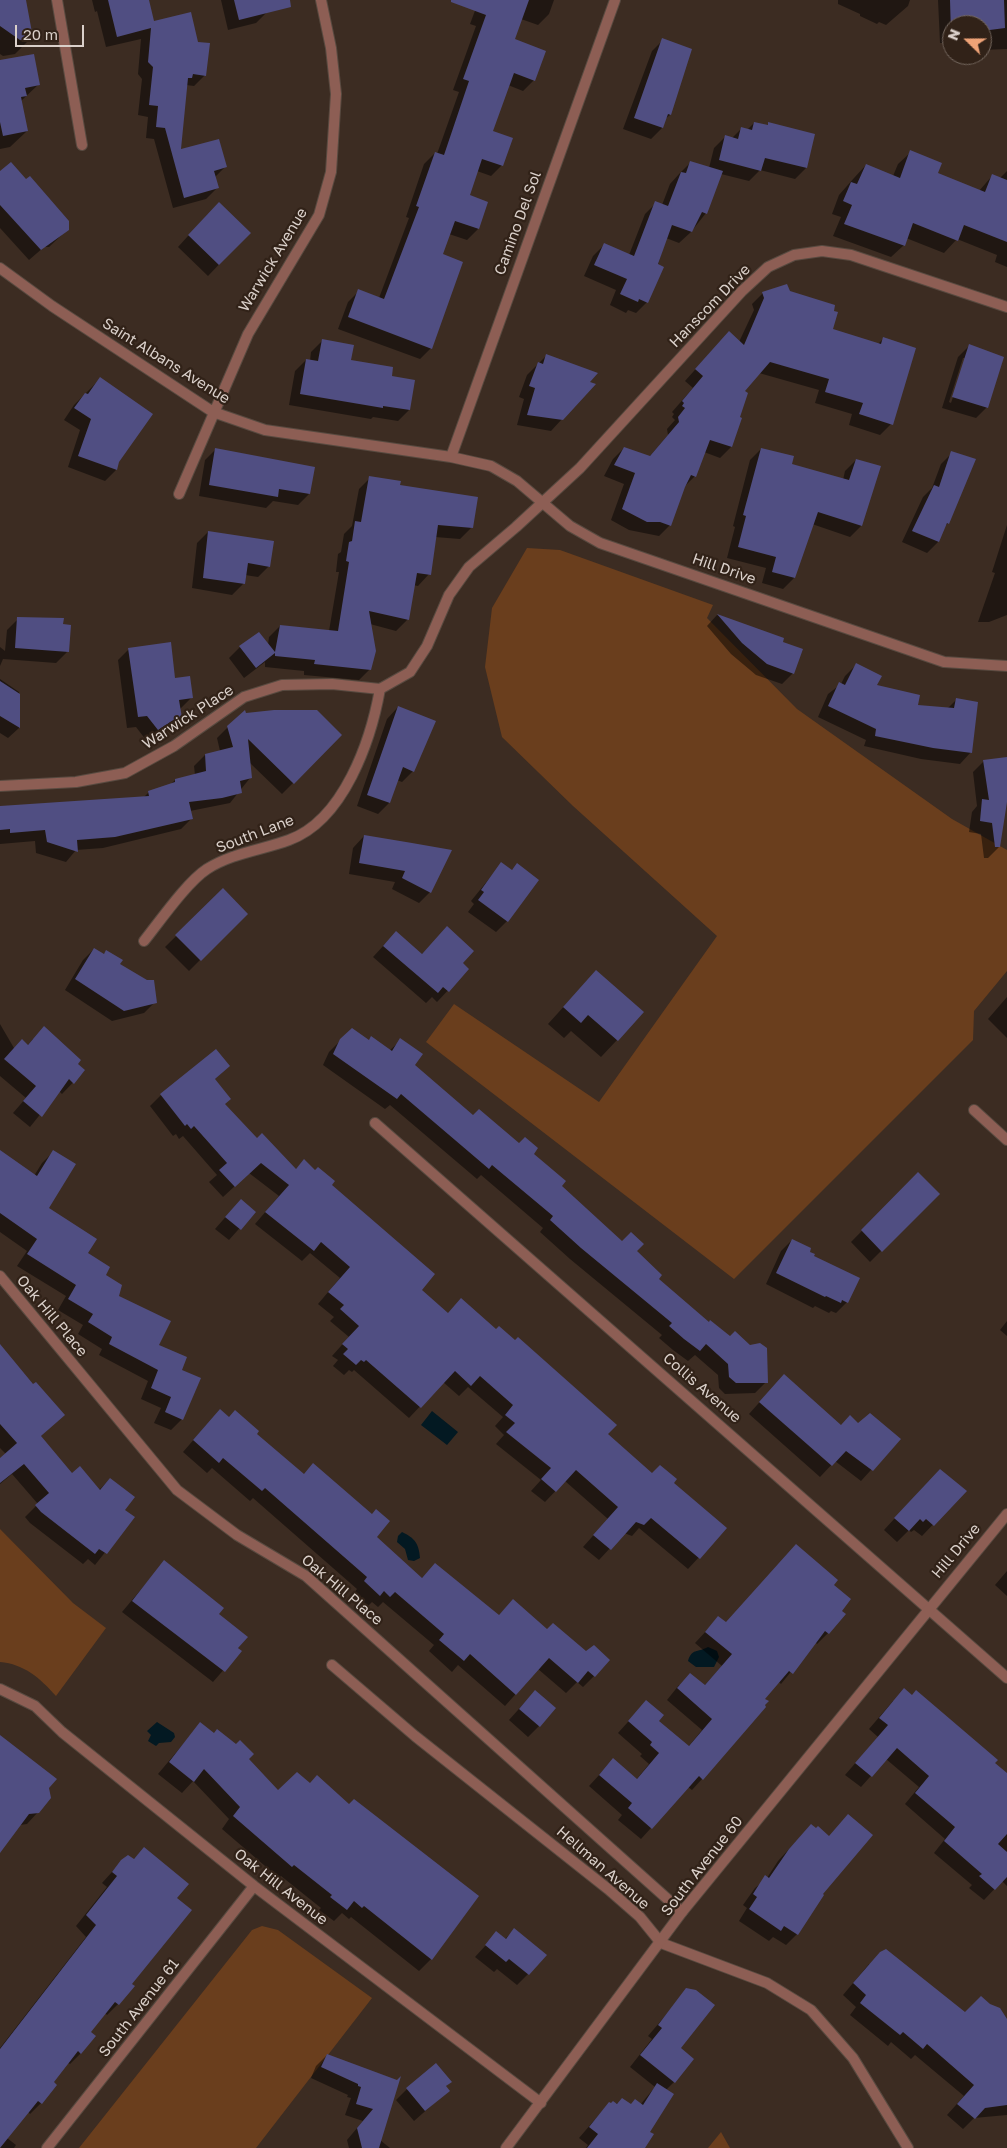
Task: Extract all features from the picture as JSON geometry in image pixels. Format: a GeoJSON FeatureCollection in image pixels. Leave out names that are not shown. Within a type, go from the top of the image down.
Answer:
{"type":"FeatureCollection","features":[{"type":"Feature","properties":{"kind":"street"},"geometry":{"type":"LineString","coordinates":[[57,0],[82,145]]}},
{"type":"Feature","properties":{"kind":"street","name":"Warwick Avenue"},"geometry":{"type":"LineString","coordinates":[[179,494],[248,334],[319,215],[331,172],[336,94],[331,48],[321,0]]}},
{"type":"Feature","properties":{"kind":"street","name":"Camino Del Sol"},"geometry":{"type":"LineString","coordinates":[[452,457],[615,0]]}},
{"type":"Feature","properties":{"kind":"street","name":"Hanscom Drive"},"geometry":{"type":"LineString","coordinates":[[541,502],[580,468],[742,291],[768,267],[794,255],[822,251],[851,255],[1007,307]]}},
{"type":"Feature","properties":{"kind":"street","name":"Saint Albans Avenue"},"geometry":{"type":"LineString","coordinates":[[0,268],[52,306],[213,412],[265,430],[452,457]]}},
{"type":"Feature","properties":{"kind":"street","name":"Hill Drive"},"geometry":{"type":"LineString","coordinates":[[452,457],[490,466],[517,481],[570,526],[600,543],[944,662],[1007,666]]}},
{"type":"Feature","properties":{"kind":"street"},"geometry":{"type":"LineString","coordinates":[[380,689],[410,672],[427,646],[449,595],[469,567],[495,542],[516,527],[541,502]]}},
{"type":"Feature","properties":{"kind":"street","name":"Warwick Place"},"geometry":{"type":"LineString","coordinates":[[0,786],[76,782],[125,773],[174,746],[244,697],[282,685],[332,684],[380,689]]}},
{"type":"Feature","properties":{"kind":"street","name":"South Lane"},"geometry":{"type":"LineString","coordinates":[[144,941],[175,901],[206,870],[245,851],[291,839],[315,825],[346,788],[374,724],[380,689]]}},
{"type":"Feature","properties":{"kind":"street"},"geometry":{"type":"LineString","coordinates":[[974,1110],[1007,1140]]}},
{"type":"Feature","properties":{"kind":"street","name":"Collis Avenue"},"geometry":{"type":"LineString","coordinates":[[375,1123],[1007,1678]]}},
{"type":"Feature","properties":{"kind":"street","name":"Oak Hill Place"},"geometry":{"type":"LineString","coordinates":[[0,1276],[177,1490],[237,1535],[306,1576],[682,1912]]}},
{"type":"Feature","properties":{"kind":"street","name":"Hill Drive"},"geometry":{"type":"LineString","coordinates":[[929,1608],[1007,1514]]}},
{"type":"Feature","properties":{"kind":"street","name":"South Avenue 60"},"geometry":{"type":"LineString","coordinates":[[506,2148],[661,1944],[682,1912],[929,1608]]}},
{"type":"Feature","properties":{"kind":"street","name":"Hellman Avenue"},"geometry":{"type":"LineString","coordinates":[[332,1665],[414,1736],[608,1889],[640,1917],[661,1944]]}},
{"type":"Feature","properties":{"kind":"street","name":"Oak Hill Avenue"},"geometry":{"type":"LineString","coordinates":[[3,1690],[35,1706],[62,1732],[254,1886],[541,2103]]}},
{"type":"Feature","properties":{"kind":"street","name":"South Avenue 61"},"geometry":{"type":"LineString","coordinates":[[47,2148],[254,1886]]}},
{"type":"Feature","properties":{"kind":"street"},"geometry":{"type":"LineString","coordinates":[[661,1944],[767,1983],[811,2010],[853,2058],[908,2148]]}},
{"type":"Feature","properties":{"kind":"shaded area"},"geometry":{"type":"Polygon","coordinates":[[[527,548],[560,550],[713,605],[707,618],[797,709],[952,819],[1007,850],[1007,971],[974,1011],[973,1040],[734,1279],[426,1042],[454,1004],[599,1102],[717,936],[573,806],[502,737],[485,667],[492,608],[527,548]]]}},
{"type":"Feature","properties":{"kind":"shaded area"},"geometry":{"type":"Polygon","coordinates":[[[0,1529],[73,1603],[106,1628],[56,1696],[31,1673],[9,1663],[0,1662],[0,1529]]]}},
{"type":"Feature","properties":{"kind":"shaded area"},"geometry":{"type":"Polygon","coordinates":[[[262,1926],[278,1930],[372,1998],[256,2148],[79,2148],[252,1930],[262,1926]]]}},
{"type":"Feature","properties":{"kind":"shaded area"},"geometry":{"type":"Polygon","coordinates":[[[721,2132],[730,2148],[708,2148],[721,2132]]]}},
{"type":"Feature","properties":{"kind":"water"},"geometry":{"type":"Polygon","coordinates":[[[432,1411],[458,1432],[447,1445],[421,1425],[432,1411]]]}},
{"type":"Feature","properties":{"kind":"water"},"geometry":{"type":"Polygon","coordinates":[[[402,1532],[416,1542],[420,1558],[414,1561],[408,1560],[405,1549],[397,1542],[398,1536],[402,1532]]]}},
{"type":"Feature","properties":{"kind":"water"},"geometry":{"type":"Polygon","coordinates":[[[708,1647],[717,1651],[719,1657],[714,1667],[696,1667],[688,1661],[693,1652],[708,1647]]]}},
{"type":"Feature","properties":{"kind":"water"},"geometry":{"type":"Polygon","coordinates":[[[157,1722],[174,1733],[175,1737],[171,1742],[159,1743],[156,1746],[148,1741],[151,1735],[147,1731],[157,1722]]]}},
{"type":"Feature","properties":{"kind":"building"},"geometry":{"type":"Polygon","coordinates":[[[0,0],[26,0],[33,38],[20,40],[0,26],[0,0]]]}},
{"type":"Feature","properties":{"kind":"building"},"geometry":{"type":"Polygon","coordinates":[[[108,0],[149,0],[154,21],[191,12],[198,42],[210,43],[206,76],[193,74],[192,78],[188,78],[181,149],[219,139],[227,167],[214,171],[219,188],[184,198],[165,128],[156,127],[158,106],[149,105],[153,67],[148,62],[151,28],[117,37],[108,0]]]}},
{"type":"Feature","properties":{"kind":"building"},"geometry":{"type":"Polygon","coordinates":[[[234,0],[290,0],[291,7],[239,20],[234,0]]]}},
{"type":"Feature","properties":{"kind":"building"},"geometry":{"type":"Polygon","coordinates":[[[451,0],[529,0],[515,39],[546,51],[535,81],[514,73],[493,131],[513,138],[503,166],[482,159],[470,195],[488,202],[479,229],[455,221],[443,254],[463,262],[432,349],[348,317],[358,289],[384,299],[419,207],[416,206],[435,152],[444,155],[469,81],[463,79],[486,15],[451,2],[451,0]]]}},
{"type":"Feature","properties":{"kind":"building"},"geometry":{"type":"Polygon","coordinates":[[[950,0],[1004,0],[1005,28],[992,30],[992,15],[950,15],[950,0]]]}},
{"type":"Feature","properties":{"kind":"building"},"geometry":{"type":"Polygon","coordinates":[[[662,38],[692,49],[671,115],[668,114],[663,128],[634,118],[662,38]]]}},
{"type":"Feature","properties":{"kind":"building"},"geometry":{"type":"Polygon","coordinates":[[[34,54],[40,85],[25,88],[27,96],[21,97],[28,131],[3,136],[0,122],[0,60],[34,54]]]}},
{"type":"Feature","properties":{"kind":"building"},"geometry":{"type":"Polygon","coordinates":[[[754,122],[768,125],[768,122],[815,134],[807,168],[765,158],[761,171],[719,160],[725,135],[738,139],[741,127],[752,130],[754,122]]]}},
{"type":"Feature","properties":{"kind":"building"},"geometry":{"type":"Polygon","coordinates":[[[910,150],[942,163],[938,173],[985,192],[992,174],[1007,180],[1007,242],[964,225],[958,241],[913,223],[905,246],[844,224],[852,205],[843,201],[851,182],[857,184],[866,164],[900,178],[910,150]]]}},
{"type":"Feature","properties":{"kind":"building"},"geometry":{"type":"Polygon","coordinates":[[[690,161],[723,171],[707,214],[702,212],[692,232],[672,225],[658,264],[664,267],[648,303],[639,299],[638,302],[620,294],[627,279],[594,265],[604,243],[634,256],[655,201],[668,206],[681,172],[686,173],[690,161]]]}},
{"type":"Feature","properties":{"kind":"building"},"geometry":{"type":"Polygon","coordinates":[[[11,162],[26,179],[30,176],[69,221],[69,230],[41,250],[0,205],[0,171],[11,162]]]}},
{"type":"Feature","properties":{"kind":"building"},"geometry":{"type":"Polygon","coordinates":[[[219,202],[251,233],[219,265],[188,235],[219,202]]]}},
{"type":"Feature","properties":{"kind":"building"},"geometry":{"type":"Polygon","coordinates":[[[787,284],[790,291],[835,305],[834,311],[838,312],[833,329],[881,344],[883,337],[916,348],[893,425],[859,414],[863,403],[825,392],[829,379],[770,362],[745,391],[748,393],[732,447],[710,440],[696,477],[691,475],[685,487],[671,526],[660,522],[647,522],[622,509],[635,473],[614,465],[624,447],[650,456],[679,422],[678,417],[685,408],[682,406],[684,403],[682,401],[703,376],[695,369],[729,331],[744,345],[764,298],[762,292],[787,284]]]}},
{"type":"Feature","properties":{"kind":"building"},"geometry":{"type":"Polygon","coordinates":[[[322,339],[354,345],[351,360],[393,367],[392,376],[415,380],[410,410],[383,406],[383,408],[300,394],[306,359],[318,361],[322,339]]]}},
{"type":"Feature","properties":{"kind":"building"},"geometry":{"type":"Polygon","coordinates":[[[969,344],[1004,357],[988,408],[952,397],[969,344]]]}},
{"type":"Feature","properties":{"kind":"building"},"geometry":{"type":"Polygon","coordinates":[[[546,354],[598,373],[590,382],[596,384],[563,420],[527,415],[535,388],[529,386],[538,362],[543,364],[546,354]]]}},
{"type":"Feature","properties":{"kind":"building"},"geometry":{"type":"Polygon","coordinates":[[[100,377],[153,414],[119,462],[117,470],[78,456],[91,419],[74,408],[85,393],[88,394],[100,377]]]}},
{"type":"Feature","properties":{"kind":"building"},"geometry":{"type":"Polygon","coordinates":[[[215,448],[315,467],[310,494],[279,489],[278,497],[209,485],[215,448]]]}},
{"type":"Feature","properties":{"kind":"building"},"geometry":{"type":"Polygon","coordinates":[[[761,448],[794,456],[792,464],[849,480],[856,459],[881,466],[862,526],[818,512],[795,578],[772,572],[776,557],[738,547],[746,516],[743,515],[761,448]]]}},
{"type":"Feature","properties":{"kind":"building"},"geometry":{"type":"Polygon","coordinates":[[[951,451],[976,459],[949,524],[947,523],[939,542],[912,531],[934,485],[939,487],[951,451]]]}},
{"type":"Feature","properties":{"kind":"building"},"geometry":{"type":"Polygon","coordinates":[[[369,476],[401,481],[400,485],[478,497],[473,528],[438,525],[431,575],[417,573],[409,620],[369,611],[376,651],[371,670],[314,664],[315,660],[275,656],[275,653],[256,668],[239,646],[259,632],[275,652],[280,625],[338,631],[349,562],[346,561],[349,542],[352,541],[355,521],[361,522],[369,476]]]}},
{"type":"Feature","properties":{"kind":"building"},"geometry":{"type":"Polygon","coordinates":[[[208,531],[274,541],[270,567],[248,563],[245,584],[203,578],[208,531]]]}},
{"type":"Feature","properties":{"kind":"building"},"geometry":{"type":"Polygon","coordinates":[[[717,614],[784,638],[783,642],[803,649],[794,674],[767,664],[742,643],[717,614]]]}},
{"type":"Feature","properties":{"kind":"building"},"geometry":{"type":"Polygon","coordinates":[[[17,617],[64,618],[63,624],[71,625],[69,652],[15,648],[17,617]]]}},
{"type":"Feature","properties":{"kind":"building"},"geometry":{"type":"Polygon","coordinates":[[[171,642],[175,678],[190,676],[193,698],[179,700],[182,718],[175,719],[158,730],[147,716],[138,717],[128,648],[171,642]]]}},
{"type":"Feature","properties":{"kind":"building"},"geometry":{"type":"Polygon","coordinates":[[[856,663],[882,676],[877,685],[920,695],[918,705],[954,708],[956,698],[978,702],[972,753],[933,748],[875,736],[876,729],[828,706],[839,682],[845,685],[856,663]]]}},
{"type":"Feature","properties":{"kind":"building"},"geometry":{"type":"Polygon","coordinates":[[[0,681],[20,694],[20,728],[0,716],[0,681]]]}},
{"type":"Feature","properties":{"kind":"building"},"geometry":{"type":"Polygon","coordinates":[[[398,706],[436,721],[414,772],[403,767],[390,803],[367,795],[398,706]]]}},
{"type":"Feature","properties":{"kind":"building"},"geometry":{"type":"Polygon","coordinates":[[[245,710],[246,713],[274,710],[317,710],[342,735],[294,784],[248,739],[252,778],[240,781],[242,793],[222,798],[189,802],[193,819],[115,837],[77,840],[78,852],[47,842],[45,830],[10,833],[10,829],[0,830],[0,806],[149,796],[148,791],[175,782],[175,779],[206,771],[205,754],[233,747],[227,726],[245,710]]]}},
{"type":"Feature","properties":{"kind":"building"},"geometry":{"type":"Polygon","coordinates":[[[1007,757],[1007,802],[1000,847],[995,847],[992,823],[980,821],[982,799],[989,800],[983,760],[1007,757]]]}},
{"type":"Feature","properties":{"kind":"building"},"geometry":{"type":"Polygon","coordinates":[[[364,835],[452,850],[431,893],[402,878],[405,871],[359,863],[364,835]]]}},
{"type":"Feature","properties":{"kind":"building"},"geometry":{"type":"Polygon","coordinates":[[[501,862],[512,870],[517,863],[539,880],[508,922],[478,900],[484,892],[481,890],[501,862]]]}},
{"type":"Feature","properties":{"kind":"building"},"geometry":{"type":"Polygon","coordinates":[[[223,888],[248,914],[201,961],[175,935],[223,888]]]}},
{"type":"Feature","properties":{"kind":"building"},"geometry":{"type":"Polygon","coordinates":[[[447,926],[474,951],[463,963],[469,969],[449,992],[443,987],[438,993],[383,946],[396,931],[422,954],[447,926]]]}},
{"type":"Feature","properties":{"kind":"building"},"geometry":{"type":"Polygon","coordinates":[[[94,948],[104,954],[106,950],[123,960],[120,964],[147,980],[154,980],[157,1003],[124,1011],[75,979],[94,948]]]}},
{"type":"Feature","properties":{"kind":"building"},"geometry":{"type":"Polygon","coordinates":[[[596,970],[644,1012],[618,1041],[588,1015],[581,1023],[563,1007],[596,970]]]}},
{"type":"Feature","properties":{"kind":"building"},"geometry":{"type":"Polygon","coordinates":[[[44,1026],[81,1060],[78,1064],[85,1070],[74,1084],[69,1079],[42,1117],[23,1101],[36,1086],[4,1059],[22,1039],[28,1045],[44,1026]]]}},
{"type":"Feature","properties":{"kind":"building"},"geometry":{"type":"Polygon","coordinates":[[[352,1028],[369,1040],[371,1036],[392,1051],[400,1038],[423,1054],[415,1065],[473,1115],[479,1109],[519,1143],[525,1137],[538,1148],[534,1154],[566,1181],[562,1186],[622,1241],[631,1232],[644,1244],[637,1251],[662,1275],[659,1279],[709,1322],[710,1320],[730,1336],[735,1331],[750,1345],[760,1343],[767,1348],[768,1383],[736,1383],[729,1377],[728,1364],[706,1344],[700,1351],[684,1339],[669,1326],[672,1323],[581,1248],[550,1220],[553,1216],[492,1165],[489,1169],[401,1094],[397,1099],[333,1054],[340,1039],[352,1028]]]}},
{"type":"Feature","properties":{"kind":"building"},"geometry":{"type":"Polygon","coordinates":[[[216,1049],[230,1066],[215,1079],[231,1099],[225,1104],[257,1138],[262,1133],[296,1169],[304,1159],[315,1170],[318,1167],[335,1181],[332,1185],[435,1274],[422,1290],[448,1313],[461,1298],[496,1329],[499,1326],[515,1340],[518,1337],[617,1425],[608,1434],[652,1473],[660,1465],[677,1479],[674,1483],[727,1528],[700,1559],[651,1518],[644,1525],[636,1522],[611,1550],[593,1535],[618,1507],[576,1470],[556,1492],[541,1479],[551,1468],[506,1432],[515,1423],[505,1415],[513,1405],[480,1376],[471,1386],[455,1371],[421,1408],[366,1360],[364,1362],[361,1360],[356,1365],[343,1354],[348,1349],[342,1344],[359,1326],[340,1309],[344,1305],[328,1292],[350,1267],[321,1242],[314,1251],[265,1212],[289,1185],[261,1163],[235,1187],[219,1170],[227,1163],[194,1126],[191,1129],[187,1124],[185,1126],[160,1094],[216,1049]]]}},
{"type":"Feature","properties":{"kind":"building"},"geometry":{"type":"Polygon","coordinates":[[[0,1150],[37,1176],[53,1150],[76,1164],[49,1208],[97,1239],[88,1253],[110,1267],[106,1275],[122,1285],[119,1296],[171,1321],[159,1345],[187,1357],[182,1370],[201,1378],[183,1420],[165,1412],[171,1397],[151,1388],[158,1370],[109,1344],[112,1337],[88,1322],[93,1314],[68,1299],[76,1285],[27,1254],[37,1239],[0,1213],[0,1150]]]}},
{"type":"Feature","properties":{"kind":"building"},"geometry":{"type":"Polygon","coordinates":[[[918,1172],[940,1194],[882,1252],[861,1230],[918,1172]]]}},
{"type":"Feature","properties":{"kind":"building"},"geometry":{"type":"Polygon","coordinates":[[[241,1199],[256,1212],[241,1230],[225,1217],[241,1199]]]}},
{"type":"Feature","properties":{"kind":"building"},"geometry":{"type":"Polygon","coordinates":[[[792,1239],[811,1248],[810,1252],[815,1254],[814,1256],[860,1278],[848,1303],[842,1300],[841,1303],[825,1297],[776,1273],[792,1239]]]}},
{"type":"Feature","properties":{"kind":"building"},"geometry":{"type":"Polygon","coordinates":[[[0,1344],[33,1384],[36,1382],[65,1415],[41,1436],[72,1473],[80,1466],[100,1490],[110,1478],[135,1497],[125,1510],[135,1517],[107,1554],[99,1549],[95,1554],[41,1512],[35,1505],[49,1493],[24,1464],[0,1483],[0,1458],[17,1443],[0,1424],[0,1344]]]}},
{"type":"Feature","properties":{"kind":"building"},"geometry":{"type":"Polygon","coordinates":[[[784,1374],[841,1425],[850,1415],[858,1423],[870,1413],[901,1439],[873,1471],[846,1451],[832,1466],[759,1402],[784,1374]]]}},
{"type":"Feature","properties":{"kind":"building"},"geometry":{"type":"Polygon","coordinates":[[[220,1409],[229,1417],[235,1410],[259,1431],[257,1434],[304,1474],[313,1463],[372,1514],[376,1509],[390,1521],[377,1537],[422,1578],[435,1563],[499,1615],[513,1599],[547,1629],[553,1623],[586,1651],[594,1645],[610,1660],[595,1677],[588,1671],[578,1683],[549,1658],[516,1695],[470,1654],[464,1661],[439,1640],[444,1634],[395,1592],[390,1597],[384,1591],[380,1596],[364,1581],[367,1577],[265,1488],[262,1491],[223,1458],[219,1463],[193,1440],[220,1409]]]}},
{"type":"Feature","properties":{"kind":"building"},"geometry":{"type":"Polygon","coordinates":[[[940,1469],[967,1491],[934,1526],[926,1519],[923,1522],[920,1519],[909,1531],[894,1518],[940,1469]]]}},
{"type":"Feature","properties":{"kind":"building"},"geometry":{"type":"Polygon","coordinates":[[[796,1544],[838,1580],[834,1585],[851,1599],[842,1611],[846,1614],[829,1634],[825,1631],[793,1674],[789,1671],[765,1699],[769,1701],[765,1705],[766,1707],[703,1780],[699,1776],[652,1829],[628,1808],[632,1803],[599,1775],[613,1758],[637,1779],[659,1753],[650,1745],[652,1742],[628,1721],[646,1700],[664,1715],[659,1721],[689,1746],[712,1719],[677,1688],[690,1673],[705,1685],[732,1654],[705,1632],[718,1616],[726,1622],[796,1544]]]}},
{"type":"Feature","properties":{"kind":"building"},"geometry":{"type":"Polygon","coordinates":[[[164,1560],[224,1608],[219,1614],[248,1637],[238,1648],[242,1651],[225,1672],[132,1601],[164,1560]]]}},
{"type":"Feature","properties":{"kind":"building"},"geometry":{"type":"Polygon","coordinates":[[[904,1688],[912,1695],[916,1690],[998,1760],[995,1763],[1007,1773],[1007,1834],[998,1844],[1007,1852],[1007,1877],[995,1890],[979,1876],[982,1874],[944,1841],[955,1827],[915,1793],[929,1776],[897,1748],[872,1777],[855,1763],[888,1725],[879,1718],[904,1688]]]}},
{"type":"Feature","properties":{"kind":"building"},"geometry":{"type":"Polygon","coordinates":[[[535,1690],[556,1708],[540,1727],[519,1709],[535,1690]]]}},
{"type":"Feature","properties":{"kind":"building"},"geometry":{"type":"Polygon","coordinates":[[[200,1722],[214,1733],[217,1729],[236,1744],[240,1740],[254,1754],[249,1759],[278,1790],[297,1772],[310,1783],[317,1775],[349,1804],[354,1799],[479,1896],[432,1960],[364,1906],[362,1908],[354,1901],[347,1910],[330,1897],[332,1895],[294,1865],[292,1867],[233,1816],[240,1807],[204,1769],[194,1782],[169,1762],[200,1722]]]}},
{"type":"Feature","properties":{"kind":"building"},"geometry":{"type":"Polygon","coordinates":[[[0,1735],[57,1779],[49,1788],[51,1798],[39,1813],[29,1814],[0,1853],[0,1735]]]}},
{"type":"Feature","properties":{"kind":"building"},"geometry":{"type":"Polygon","coordinates":[[[848,1814],[873,1835],[823,1894],[798,1935],[784,1926],[781,1931],[749,1909],[757,1897],[753,1894],[765,1875],[769,1878],[789,1849],[811,1824],[816,1828],[818,1826],[829,1836],[848,1814]]]}},
{"type":"Feature","properties":{"kind":"building"},"geometry":{"type":"Polygon","coordinates":[[[144,1847],[189,1884],[177,1898],[192,1910],[132,1984],[135,1986],[119,2005],[115,2002],[91,2032],[96,2036],[81,2054],[78,2051],[54,2082],[57,2085],[42,2104],[38,2101],[0,2148],[0,2049],[96,1925],[86,1915],[117,1876],[112,1872],[121,1860],[128,1855],[134,1859],[144,1847]]]}},
{"type":"Feature","properties":{"kind":"building"},"geometry":{"type":"Polygon","coordinates":[[[514,1928],[547,1955],[529,1975],[509,1959],[506,1962],[485,1945],[496,1931],[506,1939],[514,1928]]]}},
{"type":"Feature","properties":{"kind":"building"},"geometry":{"type":"Polygon","coordinates":[[[886,1949],[965,2012],[981,1996],[990,2004],[1000,2008],[1007,2019],[1007,2105],[985,2108],[975,2119],[957,2104],[974,2085],[927,2044],[923,2049],[903,2032],[900,2035],[860,2003],[866,1995],[853,1983],[880,1952],[886,1949]]]}},
{"type":"Feature","properties":{"kind":"building"},"geometry":{"type":"Polygon","coordinates":[[[686,1988],[696,1990],[715,2005],[681,2048],[694,2059],[675,2083],[640,2055],[662,2028],[658,2025],[686,1988]]]}},
{"type":"Feature","properties":{"kind":"building"},"geometry":{"type":"Polygon","coordinates":[[[327,2054],[397,2080],[401,2076],[379,2148],[362,2148],[357,2128],[373,2109],[356,2104],[361,2087],[358,2084],[321,2067],[327,2054]]]}},
{"type":"Feature","properties":{"kind":"building"},"geometry":{"type":"Polygon","coordinates":[[[436,2063],[452,2082],[446,2086],[450,2091],[425,2111],[406,2088],[436,2063]]]}},
{"type":"Feature","properties":{"kind":"building"},"geometry":{"type":"Polygon","coordinates":[[[657,2083],[674,2094],[650,2132],[654,2134],[645,2148],[587,2148],[598,2134],[589,2127],[609,2102],[613,2101],[617,2104],[622,2098],[631,2104],[635,2099],[643,2105],[657,2083]]]}}]}
